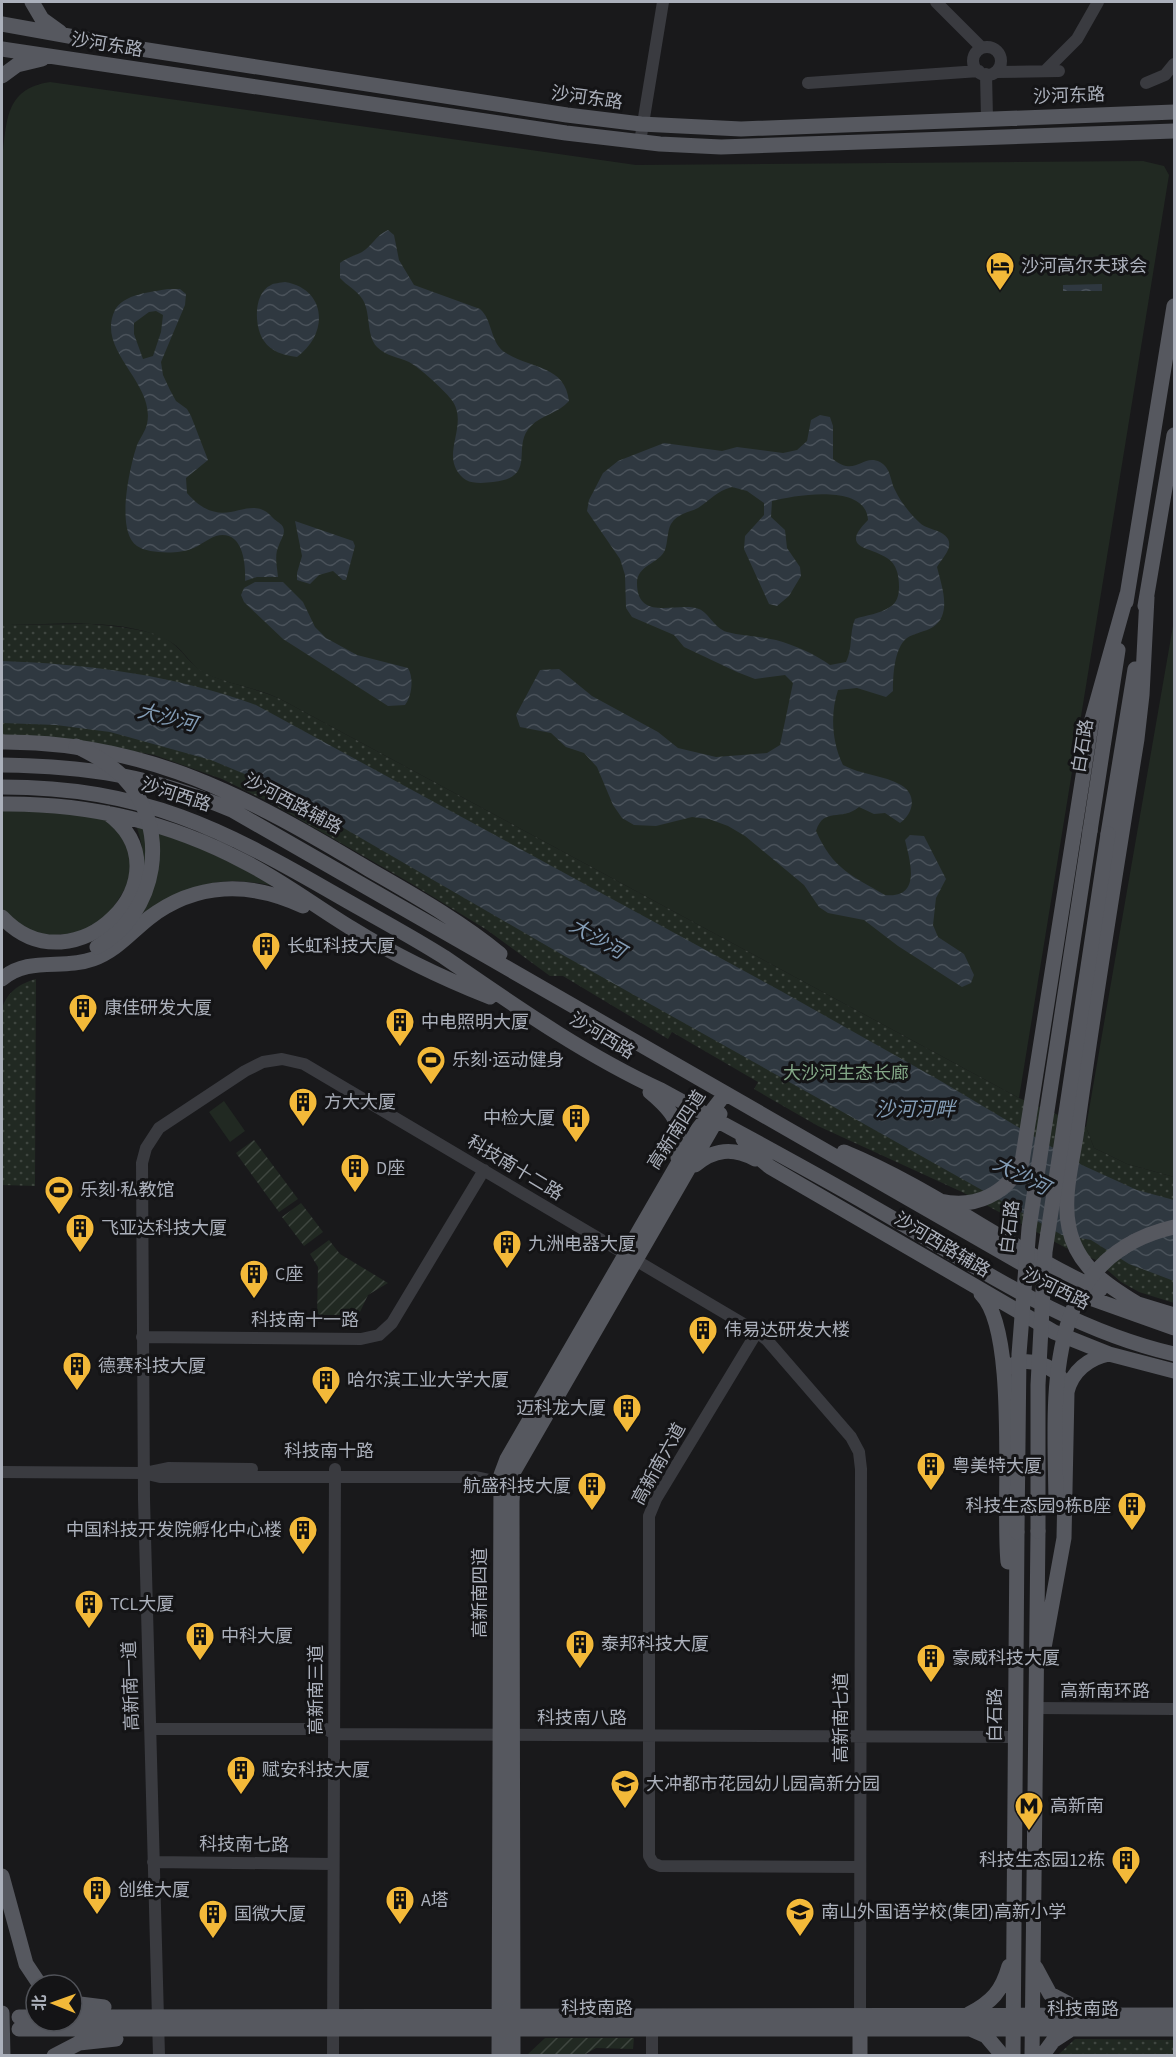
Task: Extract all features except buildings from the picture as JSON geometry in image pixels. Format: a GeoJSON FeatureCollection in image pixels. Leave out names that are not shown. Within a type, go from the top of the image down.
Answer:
{"type":"FeatureCollection","features":[{"type":"Feature","properties":{"kind":"main road"},"geometry":{"type":"LineString","coordinates":[[32,2],[42,19],[65,34]]}},
{"type":"Feature","properties":{"kind":"main road","name":"沙河东路"},"geometry":{"type":"LineString","coordinates":[[2,24],[141,49],[544,112],[641,124],[741,129],[1174,112]]}},
{"type":"Feature","properties":{"kind":"main road","name":"沙河东路"},"geometry":{"type":"LineString","coordinates":[[2,49],[640,142],[746,147],[820,141],[1174,131]]}},
{"type":"Feature","properties":{"kind":"main road"},"geometry":{"type":"LineString","coordinates":[[2,76],[27,62],[67,58]]}},
{"type":"Feature","properties":{"kind":"main road"},"geometry":{"type":"LineString","coordinates":[[1146,132],[1174,141]]}},
{"type":"Feature","properties":{"kind":"main road","name":"白石路"},"geometry":{"type":"LineString","coordinates":[[1013,2055],[1015,1625],[1020,1354],[1029,1228],[1174,306]]}},
{"type":"Feature","properties":{"kind":"main road","name":"白石路"},"geometry":{"type":"LineString","coordinates":[[1032,2055],[1039,1354],[1045,1252],[1108,834],[1174,435]]}},
{"type":"Feature","properties":{"kind":"main road"},"geometry":{"type":"LineString","coordinates":[[940,1201],[963,1203],[988,1197],[1010,1183],[1022,1162],[1092,719],[1127,594]]}},
{"type":"Feature","properties":{"kind":"main road"},"geometry":{"type":"LineString","coordinates":[[1136,1304],[1106,1284],[1087,1266],[1073,1240],[1067,1218],[1079,1106],[1137,739],[1147,597]]}},
{"type":"Feature","properties":{"kind":"main road"},"geometry":{"type":"LineString","coordinates":[[3,744],[24,752],[80,754],[135,763],[193,783],[232,810]]}},
{"type":"Feature","properties":{"kind":"main road","name":"沙河西路辅路"},"geometry":{"type":"LineString","coordinates":[[3,744],[76,746],[158,765],[226,790],[279,816],[471,931],[532,981]]}},
{"type":"Feature","properties":{"kind":"main road"},"geometry":{"type":"LineString","coordinates":[[2,973],[22,958],[77,953],[97,947],[117,934],[142,902],[153,870],[151,834],[147,817],[124,778],[104,760],[76,746]]}},
{"type":"Feature","properties":{"kind":"main road","name":"沙河西路"},"geometry":{"type":"LineString","coordinates":[[2,765],[112,772],[177,789],[232,810],[1065,1287],[1126,1313],[1174,1328]]}},
{"type":"Feature","properties":{"kind":"main road","name":"沙河西路"},"geometry":{"type":"LineString","coordinates":[[2,787],[59,789],[107,795],[164,810],[218,830],[271,856],[441,956],[515,1008],[631,1076],[820,1178],[1050,1310],[1114,1336],[1174,1354]]}},
{"type":"Feature","properties":{"kind":"main road"},"geometry":{"type":"LineString","coordinates":[[2,804],[46,804],[104,811],[167,828],[214,846],[272,876],[349,927],[432,974],[515,1008]]}},
{"type":"Feature","properties":{"kind":"main road"},"geometry":{"type":"LineString","coordinates":[[2,917],[12,928],[35,938],[58,941],[79,939],[110,922],[131,892],[136,866],[132,843],[121,825],[104,811]]}},
{"type":"Feature","properties":{"kind":"main road"},"geometry":{"type":"LineString","coordinates":[[2,979],[26,966],[93,959],[115,947],[169,904],[192,894],[218,889],[244,888],[272,892],[349,927]]}},
{"type":"Feature","properties":{"kind":"main road"},"geometry":{"type":"LineString","coordinates":[[631,1076],[670,1109],[676,1118],[681,1170],[719,1151],[744,1154],[770,1167]]}},
{"type":"Feature","properties":{"kind":"main road","name":"高新南四道"},"geometry":{"type":"LineString","coordinates":[[499,2055],[506,2022],[507,1480],[630,1257],[725,1094]]}},
{"type":"Feature","properties":{"kind":"main road"},"geometry":{"type":"LineString","coordinates":[[1031,1112],[1036,1121],[1053,1132],[1068,1134],[1077,1132]]}},
{"type":"Feature","properties":{"kind":"main road","name":"沙河西路辅路"},"geometry":{"type":"LineString","coordinates":[[796,1134],[887,1170],[1069,1275],[1136,1304],[1174,1315]]}},
{"type":"Feature","properties":{"kind":"main road","name":"沙河西路辅路"},"geometry":{"type":"LineString","coordinates":[[740,1135],[753,1153],[770,1167],[1054,1332],[1109,1354],[1174,1371]]}},
{"type":"Feature","properties":{"kind":"main road"},"geometry":{"type":"LineString","coordinates":[[820,1178],[874,1228]]}},
{"type":"Feature","properties":{"kind":"main road"},"geometry":{"type":"LineString","coordinates":[[1055,1587],[1056,1373],[1066,1325],[1086,1286],[1114,1256],[1140,1240],[1174,1227]]}},
{"type":"Feature","properties":{"kind":"main road"},"geometry":{"type":"LineString","coordinates":[[970,1284],[989,1304],[995,1317],[1004,1389],[1006,1537],[1015,1625]]}},
{"type":"Feature","properties":{"kind":"main road"},"geometry":{"type":"LineString","coordinates":[[1037,1684],[1064,1530],[1066,1399],[1069,1385],[1080,1369],[1094,1358],[1109,1354]]}},
{"type":"Feature","properties":{"kind":"main road"},"geometry":{"type":"LineString","coordinates":[[1004,1389],[1006,1372],[1013,1365],[1042,1364],[1053,1369],[1061,1378],[1066,1399]]}},
{"type":"Feature","properties":{"kind":"main road"},"geometry":{"type":"LineString","coordinates":[[2,1876],[26,1964],[32,1973]]}},
{"type":"Feature","properties":{"kind":"main road"},"geometry":{"type":"LineString","coordinates":[[1003,2055],[986,2036],[967,2022],[1000,1990],[1014,1942]]}},
{"type":"Feature","properties":{"kind":"main road"},"geometry":{"type":"LineString","coordinates":[[1033,1960],[1040,1979],[1050,1994],[1089,2015]]}},
{"type":"Feature","properties":{"kind":"main road"},"geometry":{"type":"LineString","coordinates":[[54,2055],[79,2043],[136,2039],[153,2021],[125,2007],[84,2006]]}},
{"type":"Feature","properties":{"kind":"main road"},"geometry":{"type":"LineString","coordinates":[[2,2013],[3,2055]]}},
{"type":"Feature","properties":{"kind":"main road","name":"科技南路"},"geometry":{"type":"LineString","coordinates":[[84,2022],[652,2021],[860,2024],[1032,2021],[1089,2015],[1174,2015]]}},
{"type":"Feature","properties":{"kind":"main road","name":"科技南路"},"geometry":{"type":"LineString","coordinates":[[84,2018],[153,2021]]}},
{"type":"Feature","properties":{"kind":"main road","name":"科技南路"},"geometry":{"type":"LineString","coordinates":[[1032,2021],[1073,2028],[1174,2029]]}},
{"type":"Feature","properties":{"kind":"main road","name":"高新南四道"},"geometry":{"type":"LineString","coordinates":[[506,2022],[513,2055]]}},
{"type":"Feature","properties":{"kind":"main road","name":"高新南七道"},"geometry":{"type":"LineString","coordinates":[[860,2024],[860,2055]]}},
{"type":"Feature","properties":{"kind":"main road"},"geometry":{"type":"LineString","coordinates":[[1042,2055],[1053,2041],[1073,2028]]}},
{"type":"Feature","properties":{"kind":"street"},"geometry":{"type":"LineString","coordinates":[[640,142],[641,124],[663,2]]}},
{"type":"Feature","properties":{"kind":"street"},"geometry":{"type":"LineString","coordinates":[[936,2],[982,48]]}},
{"type":"Feature","properties":{"kind":"street"},"geometry":{"type":"LineString","coordinates":[[1045,71],[1077,39],[1098,2]]}},
{"type":"Feature","properties":{"kind":"street"},"geometry":{"type":"LineString","coordinates":[[987,73],[1001,64],[1000,56],[991,47],[982,48],[974,59],[987,73],[987,118]]}},
{"type":"Feature","properties":{"kind":"street"},"geometry":{"type":"LineString","coordinates":[[1146,83],[1165,75],[1174,64]]}},
{"type":"Feature","properties":{"kind":"street"},"geometry":{"type":"LineString","coordinates":[[808,82],[1059,71]]}},
{"type":"Feature","properties":{"kind":"street","name":"科技南十二路"},"geometry":{"type":"LineString","coordinates":[[142,1172],[146,1148],[159,1128],[245,1071],[263,1062],[282,1059],[304,1064],[757,1332],[767,1340],[851,1437],[859,1452]]}},
{"type":"Feature","properties":{"kind":"street","name":"科技南十一路"},"geometry":{"type":"LineString","coordinates":[[142,1337],[360,1339],[379,1335],[392,1323],[484,1170]]}},
{"type":"Feature","properties":{"kind":"street","name":"高新南一道"},"geometry":{"type":"LineString","coordinates":[[142,1172],[143,1473],[151,1729],[153,2021],[159,2055]]}},
{"type":"Feature","properties":{"kind":"street","name":"高新南六道"},"geometry":{"type":"LineString","coordinates":[[757,1332],[652,1507],[648,1536],[649,1856],[656,1865],[860,1867]]}},
{"type":"Feature","properties":{"kind":"street","name":"高新南七道"},"geometry":{"type":"LineString","coordinates":[[859,1452],[861,1469],[860,2024]]}},
{"type":"Feature","properties":{"kind":"street","name":"科技南十路"},"geometry":{"type":"LineString","coordinates":[[2,1472],[143,1473],[160,1477],[477,1469],[507,1480]]}},
{"type":"Feature","properties":{"kind":"street","name":"高新南三道"},"geometry":{"type":"LineString","coordinates":[[333,2055],[335,1473]]}},
{"type":"Feature","properties":{"kind":"street","name":"高新南环路"},"geometry":{"type":"LineString","coordinates":[[1036,1708],[1174,1709]]}},
{"type":"Feature","properties":{"kind":"street","name":"科技南八路"},"geometry":{"type":"LineString","coordinates":[[151,1729],[326,1729],[334,1734],[1014,1737]]}},
{"type":"Feature","properties":{"kind":"street","name":"科技南七路"},"geometry":{"type":"LineString","coordinates":[[153,1863],[333,1864]]}},
{"type":"Feature","properties":{"kind":"street"},"geometry":{"type":"LineString","coordinates":[[652,2021],[652,2055]]}},
{"type":"Feature","properties":{"kind":"green space","name":"沙河高尔夫球会"},"geometry":{"type":"Polygon","coordinates":[[[50,82],[636,165],[1143,161],[1164,166],[1169,175],[1019,1098],[284,701],[206,674],[169,641],[151,633],[109,625],[65,623],[2,625],[2,160],[7,120],[16,100],[35,86],[50,82]]]}},
{"type":"Feature","properties":{"kind":"green space"},"geometry":{"type":"Polygon","coordinates":[[[1174,620],[1174,1177],[1127,1164],[1094,1148],[1086,1127],[1174,620]]]}},
{"type":"Feature","properties":{"kind":"green space","name":"沙河河畔"},"geometry":{"type":"Polygon","coordinates":[[[91,624],[132,629],[164,638],[205,673],[284,701],[1019,1098],[1086,1127],[1094,1148],[1127,1164],[1174,1177],[1174,1303],[1139,1292],[1121,1282],[1096,1260],[1066,1248],[962,1192],[818,1126],[754,1089],[758,1082],[672,1032],[668,1039],[563,976],[550,976],[487,930],[412,884],[273,804],[222,779],[154,755],[67,739],[2,735],[2,625],[91,624]]]}},
{"type":"Feature","properties":{"kind":"green space"},"geometry":{"type":"Polygon","coordinates":[[[2,808],[73,811],[108,821],[118,828],[131,857],[128,884],[108,916],[83,933],[40,936],[12,922],[2,908],[2,808]]]}},
{"type":"Feature","properties":{"kind":"green space"},"geometry":{"type":"Polygon","coordinates":[[[135,822],[159,829],[289,890],[240,881],[200,886],[163,901],[121,926],[142,876],[143,853],[135,822]]]}},
{"type":"Feature","properties":{"kind":"green space"},"geometry":{"type":"Polygon","coordinates":[[[36,979],[35,1186],[2,1185],[2,1009],[7,998],[15,990],[24,983],[36,979]]]}},
{"type":"Feature","properties":{"kind":"green space"},"geometry":{"type":"Polygon","coordinates":[[[224,1101],[245,1131],[230,1142],[209,1112],[224,1101]]]}},
{"type":"Feature","properties":{"kind":"green space"},"geometry":{"type":"Polygon","coordinates":[[[254,1140],[298,1199],[279,1212],[236,1153],[254,1140]]]}},
{"type":"Feature","properties":{"kind":"green space"},"geometry":{"type":"Polygon","coordinates":[[[301,1203],[323,1232],[304,1246],[282,1217],[301,1203]]]}},
{"type":"Feature","properties":{"kind":"green space"},"geometry":{"type":"Polygon","coordinates":[[[329,1240],[340,1254],[388,1283],[368,1295],[359,1314],[354,1317],[341,1315],[317,1319],[318,1267],[310,1254],[329,1240]]]}},
{"type":"Feature","properties":{"kind":"green space"},"geometry":{"type":"Polygon","coordinates":[[[545,2038],[634,2038],[633,2049],[596,2048],[584,2055],[527,2055],[545,2038]]]}},
{"type":"Feature","properties":{"kind":"green space"},"geometry":{"type":"Polygon","coordinates":[[[1075,2039],[1174,2040],[1174,2055],[1058,2055],[1075,2039]]]}},
{"type":"Feature","properties":{"kind":"water"},"geometry":{"type":"Polygon","coordinates":[[[388,230],[394,235],[399,260],[414,285],[480,309],[501,349],[554,374],[566,389],[569,401],[535,422],[525,434],[520,468],[507,479],[476,483],[461,476],[453,460],[458,420],[451,399],[413,365],[377,347],[371,337],[363,300],[340,278],[340,263],[362,252],[388,230]]]}},
{"type":"Feature","properties":{"kind":"water"},"geometry":{"type":"Polygon","coordinates":[[[285,282],[299,286],[309,293],[316,303],[319,314],[315,337],[297,357],[270,348],[258,327],[257,311],[261,295],[271,285],[285,282]]]}},
{"type":"Feature","properties":{"kind":"water"},"geometry":{"type":"Polygon","coordinates":[[[1102,284],[1102,291],[1063,291],[1063,285],[1102,284]]]}},
{"type":"Feature","properties":{"kind":"water"},"geometry":{"type":"Polygon","coordinates":[[[168,289],[180,289],[186,294],[185,305],[161,362],[163,375],[176,401],[187,409],[191,416],[208,460],[186,478],[187,493],[201,506],[213,511],[224,513],[254,508],[264,510],[281,525],[284,534],[277,549],[278,577],[257,577],[245,581],[245,566],[241,550],[232,538],[225,535],[213,537],[186,551],[172,552],[142,549],[130,538],[125,513],[128,482],[137,445],[147,424],[147,409],[143,394],[113,339],[111,325],[115,310],[124,300],[168,289]],[[156,311],[149,312],[134,323],[134,334],[143,359],[153,356],[161,332],[163,315],[156,311]]]}},
{"type":"Feature","properties":{"kind":"water"},"geometry":{"type":"Polygon","coordinates":[[[820,415],[830,417],[833,426],[833,459],[848,466],[868,460],[880,462],[888,471],[897,494],[909,512],[923,525],[938,531],[948,539],[948,550],[937,567],[944,598],[943,615],[933,627],[910,636],[899,648],[895,663],[893,691],[886,697],[857,688],[838,690],[835,699],[834,738],[843,765],[901,785],[912,799],[911,810],[900,823],[885,813],[874,814],[859,807],[846,814],[828,816],[819,823],[816,831],[822,844],[836,863],[885,895],[897,895],[909,885],[911,868],[905,840],[910,835],[924,836],[946,879],[936,898],[933,925],[938,937],[964,954],[974,975],[971,983],[962,987],[898,946],[864,920],[828,913],[819,907],[804,885],[745,836],[728,826],[709,819],[692,817],[656,826],[634,825],[622,818],[613,805],[597,767],[584,753],[566,747],[551,733],[520,727],[516,715],[540,670],[559,669],[592,696],[658,732],[678,748],[716,757],[767,753],[780,745],[793,683],[785,675],[755,679],[737,672],[684,647],[674,635],[632,617],[626,608],[625,575],[620,559],[587,511],[589,500],[603,473],[618,461],[664,443],[722,451],[737,447],[783,453],[797,450],[807,441],[811,420],[820,415]],[[732,487],[674,520],[662,555],[644,568],[638,577],[639,595],[644,603],[651,607],[699,609],[727,632],[783,642],[830,665],[846,662],[855,619],[886,609],[894,603],[899,593],[898,575],[893,564],[887,558],[857,542],[856,536],[868,520],[864,508],[856,501],[828,494],[797,496],[772,501],[771,517],[785,530],[787,548],[800,567],[801,576],[789,596],[777,606],[769,604],[744,549],[745,536],[764,515],[764,503],[747,491],[732,487]]]}},
{"type":"Feature","properties":{"kind":"water"},"geometry":{"type":"Polygon","coordinates":[[[295,521],[353,541],[355,546],[346,580],[333,571],[319,575],[310,584],[297,580],[302,556],[295,521]]]}},
{"type":"Feature","properties":{"kind":"water"},"geometry":{"type":"Polygon","coordinates":[[[255,582],[283,582],[303,602],[315,627],[326,638],[357,655],[408,668],[411,687],[405,705],[388,706],[283,639],[244,602],[241,595],[244,588],[255,582]]]}},
{"type":"Feature","properties":{"kind":"water","name":"沙河河畔"},"geometry":{"type":"Polygon","coordinates":[[[2,661],[99,668],[130,673],[194,686],[256,705],[781,991],[939,1080],[1082,1165],[1137,1190],[1174,1200],[1174,1281],[1129,1264],[1091,1240],[1062,1235],[561,954],[266,783],[211,760],[110,732],[56,725],[2,723],[2,661]]]}},
{"type":"Feature","properties":{"kind":"place","name":"沙河高尔夫球会"},"geometry":{"type":"Point","coordinates":[1000,292]}},
{"type":"Feature","properties":{"kind":"place","name":"长虹科技大厦"},"geometry":{"type":"Point","coordinates":[266,972]}},
{"type":"Feature","properties":{"kind":"place","name":"康佳研发大厦"},"geometry":{"type":"Point","coordinates":[83,1034]}},
{"type":"Feature","properties":{"kind":"place","name":"中电照明大厦"},"geometry":{"type":"Point","coordinates":[400,1048]}},
{"type":"Feature","properties":{"kind":"place","name":"乐刻·运动健身"},"geometry":{"type":"Point","coordinates":[431,1086]}},
{"type":"Feature","properties":{"kind":"place","name":"方大大厦"},"geometry":{"type":"Point","coordinates":[303,1128]}},
{"type":"Feature","properties":{"kind":"place","name":"中检大厦"},"geometry":{"type":"Point","coordinates":[576,1144]}},
{"type":"Feature","properties":{"kind":"place","name":"D座"},"geometry":{"type":"Point","coordinates":[355,1194]}},
{"type":"Feature","properties":{"kind":"place","name":"乐刻·私教馆"},"geometry":{"type":"Point","coordinates":[59,1216]}},
{"type":"Feature","properties":{"kind":"place","name":"飞亚达科技大厦"},"geometry":{"type":"Point","coordinates":[80,1254]}},
{"type":"Feature","properties":{"kind":"place","name":"九洲电器大厦"},"geometry":{"type":"Point","coordinates":[507,1270]}},
{"type":"Feature","properties":{"kind":"place","name":"C座"},"geometry":{"type":"Point","coordinates":[254,1300]}},
{"type":"Feature","properties":{"kind":"place","name":"伟易达研发大楼"},"geometry":{"type":"Point","coordinates":[703,1356]}},
{"type":"Feature","properties":{"kind":"place","name":"德赛科技大厦"},"geometry":{"type":"Point","coordinates":[77,1392]}},
{"type":"Feature","properties":{"kind":"place","name":"哈尔滨工业大学大厦"},"geometry":{"type":"Point","coordinates":[326,1406]}},
{"type":"Feature","properties":{"kind":"place","name":"迈科龙大厦"},"geometry":{"type":"Point","coordinates":[627,1434]}},
{"type":"Feature","properties":{"kind":"place","name":"粤美特大厦"},"geometry":{"type":"Point","coordinates":[931,1492]}},
{"type":"Feature","properties":{"kind":"place","name":"航盛科技大厦"},"geometry":{"type":"Point","coordinates":[592,1512]}},
{"type":"Feature","properties":{"kind":"place","name":"科技生态园9栋B座"},"geometry":{"type":"Point","coordinates":[1132,1532]}},
{"type":"Feature","properties":{"kind":"place","name":"中国科技开发院孵化中心楼"},"geometry":{"type":"Point","coordinates":[303,1556]}},
{"type":"Feature","properties":{"kind":"place","name":"TCL大厦"},"geometry":{"type":"Point","coordinates":[89,1630]}},
{"type":"Feature","properties":{"kind":"place","name":"中科大厦"},"geometry":{"type":"Point","coordinates":[200,1662]}},
{"type":"Feature","properties":{"kind":"place","name":"泰邦科技大厦"},"geometry":{"type":"Point","coordinates":[580,1670]}},
{"type":"Feature","properties":{"kind":"place","name":"豪威科技大厦"},"geometry":{"type":"Point","coordinates":[931,1684]}},
{"type":"Feature","properties":{"kind":"place","name":"赋安科技大厦"},"geometry":{"type":"Point","coordinates":[241,1796]}},
{"type":"Feature","properties":{"kind":"place","name":"大冲都市花园幼儿园高新分园"},"geometry":{"type":"Point","coordinates":[625,1810]}},
{"type":"Feature","properties":{"kind":"place","name":"高新南"},"geometry":{"type":"Point","coordinates":[1029,1832]}},
{"type":"Feature","properties":{"kind":"place","name":"科技生态园12栋"},"geometry":{"type":"Point","coordinates":[1126,1886]}},
{"type":"Feature","properties":{"kind":"place","name":"创维大厦"},"geometry":{"type":"Point","coordinates":[97,1916]}},
{"type":"Feature","properties":{"kind":"place","name":"A塔"},"geometry":{"type":"Point","coordinates":[400,1926]}},
{"type":"Feature","properties":{"kind":"place","name":"南山外国语学校(集团)高新小学"},"geometry":{"type":"Point","coordinates":[800,1938]}},
{"type":"Feature","properties":{"kind":"place","name":"国微大厦"},"geometry":{"type":"Point","coordinates":[213,1940]}},
{"type":"Feature","properties":{"kind":"water label","name":"大沙河"},"geometry":{"type":"Point","coordinates":[167,718]}},
{"type":"Feature","properties":{"kind":"water label","name":"大沙河"},"geometry":{"type":"Point","coordinates":[597,939]}},
{"type":"Feature","properties":{"kind":"water label","name":"大沙河"},"geometry":{"type":"Point","coordinates":[1021,1176]}},
{"type":"Feature","properties":{"kind":"park label","name":"大沙河生态长廊"},"geometry":{"type":"Point","coordinates":[846,1073]}}]}
